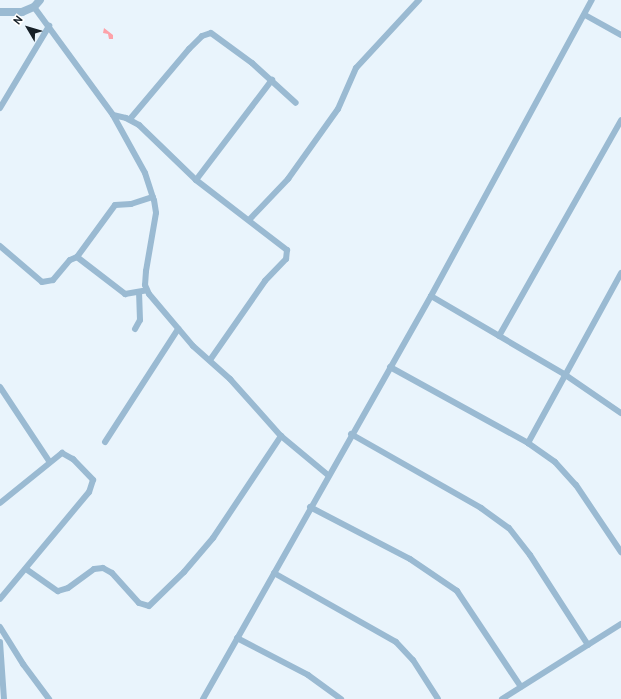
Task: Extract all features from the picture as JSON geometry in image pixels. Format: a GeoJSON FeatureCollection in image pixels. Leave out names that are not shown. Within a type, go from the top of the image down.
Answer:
{"type":"FeatureCollection","features":[{"type":"Feature","properties":{"kind":"street"},"geometry":{"type":"LineString","coordinates":[[0,12],[22,12],[34,6],[40,0]]}},
{"type":"Feature","properties":{"kind":"street"},"geometry":{"type":"LineString","coordinates":[[203,699],[351,434],[431,296],[592,0]]}},
{"type":"Feature","properties":{"kind":"street"},"geometry":{"type":"LineString","coordinates":[[249,220],[288,179],[342,104],[349,79],[356,68],[418,1]]}},
{"type":"Feature","properties":{"kind":"street"},"geometry":{"type":"LineString","coordinates":[[34,6],[113,115],[145,173],[153,197],[156,213],[146,271],[147,290],[178,329],[210,360],[281,436],[328,475]]}},
{"type":"Feature","properties":{"kind":"street"},"geometry":{"type":"LineString","coordinates":[[585,15],[621,35]]}},
{"type":"Feature","properties":{"kind":"street"},"geometry":{"type":"LineString","coordinates":[[0,108],[49,26]]}},
{"type":"Feature","properties":{"kind":"street"},"geometry":{"type":"LineString","coordinates":[[130,119],[190,49],[207,34],[216,35],[228,43],[272,80],[296,103]]}},
{"type":"Feature","properties":{"kind":"street"},"geometry":{"type":"LineString","coordinates":[[196,180],[272,80]]}},
{"type":"Feature","properties":{"kind":"street"},"geometry":{"type":"LineString","coordinates":[[113,115],[130,119],[150,135],[196,180],[279,242],[288,255],[265,282],[210,360]]}},
{"type":"Feature","properties":{"kind":"street"},"geometry":{"type":"LineString","coordinates":[[498,336],[621,120]]}},
{"type":"Feature","properties":{"kind":"street"},"geometry":{"type":"LineString","coordinates":[[0,246],[42,282],[53,280],[70,260],[77,257],[115,205],[131,204],[153,197]]}},
{"type":"Feature","properties":{"kind":"street"},"geometry":{"type":"LineString","coordinates":[[77,257],[119,291],[125,294],[147,290]]}},
{"type":"Feature","properties":{"kind":"street"},"geometry":{"type":"LineString","coordinates":[[528,443],[564,374],[621,273]]}},
{"type":"Feature","properties":{"kind":"street"},"geometry":{"type":"LineString","coordinates":[[135,329],[140,320],[139,292]]}},
{"type":"Feature","properties":{"kind":"street"},"geometry":{"type":"LineString","coordinates":[[431,296],[564,374],[621,414]]}},
{"type":"Feature","properties":{"kind":"street"},"geometry":{"type":"LineString","coordinates":[[105,442],[178,329]]}},
{"type":"Feature","properties":{"kind":"street"},"geometry":{"type":"LineString","coordinates":[[390,367],[528,443],[565,470],[621,552]]}},
{"type":"Feature","properties":{"kind":"street"},"geometry":{"type":"LineString","coordinates":[[0,387],[49,461]]}},
{"type":"Feature","properties":{"kind":"street"},"geometry":{"type":"LineString","coordinates":[[351,434],[481,508],[509,528],[530,555],[588,645]]}},
{"type":"Feature","properties":{"kind":"street"},"geometry":{"type":"LineString","coordinates":[[26,569],[58,591],[68,588],[94,569],[103,568],[112,573],[139,603],[149,606],[184,572],[213,538],[281,436]]}},
{"type":"Feature","properties":{"kind":"street"},"geometry":{"type":"LineString","coordinates":[[0,503],[57,454],[65,454],[88,473],[93,483],[26,569],[0,599]]}},
{"type":"Feature","properties":{"kind":"street"},"geometry":{"type":"LineString","coordinates":[[310,508],[416,562],[457,591],[521,687]]}},
{"type":"Feature","properties":{"kind":"street"},"geometry":{"type":"LineString","coordinates":[[274,573],[396,642],[413,660],[438,699]]}},
{"type":"Feature","properties":{"kind":"street"},"geometry":{"type":"LineString","coordinates":[[502,699],[621,624]]}},
{"type":"Feature","properties":{"kind":"street"},"geometry":{"type":"LineString","coordinates":[[0,627],[23,664],[49,699]]}},
{"type":"Feature","properties":{"kind":"street"},"geometry":{"type":"LineString","coordinates":[[237,638],[308,676],[341,699]]}},
{"type":"Feature","properties":{"kind":"street"},"geometry":{"type":"LineString","coordinates":[[0,642],[4,699]]}},
{"type":"Feature","properties":{"kind":"building"},"geometry":{"type":"Polygon","coordinates":[[[104,28],[113,35],[113,39],[109,39],[108,34],[103,33],[104,28]]]}}]}
